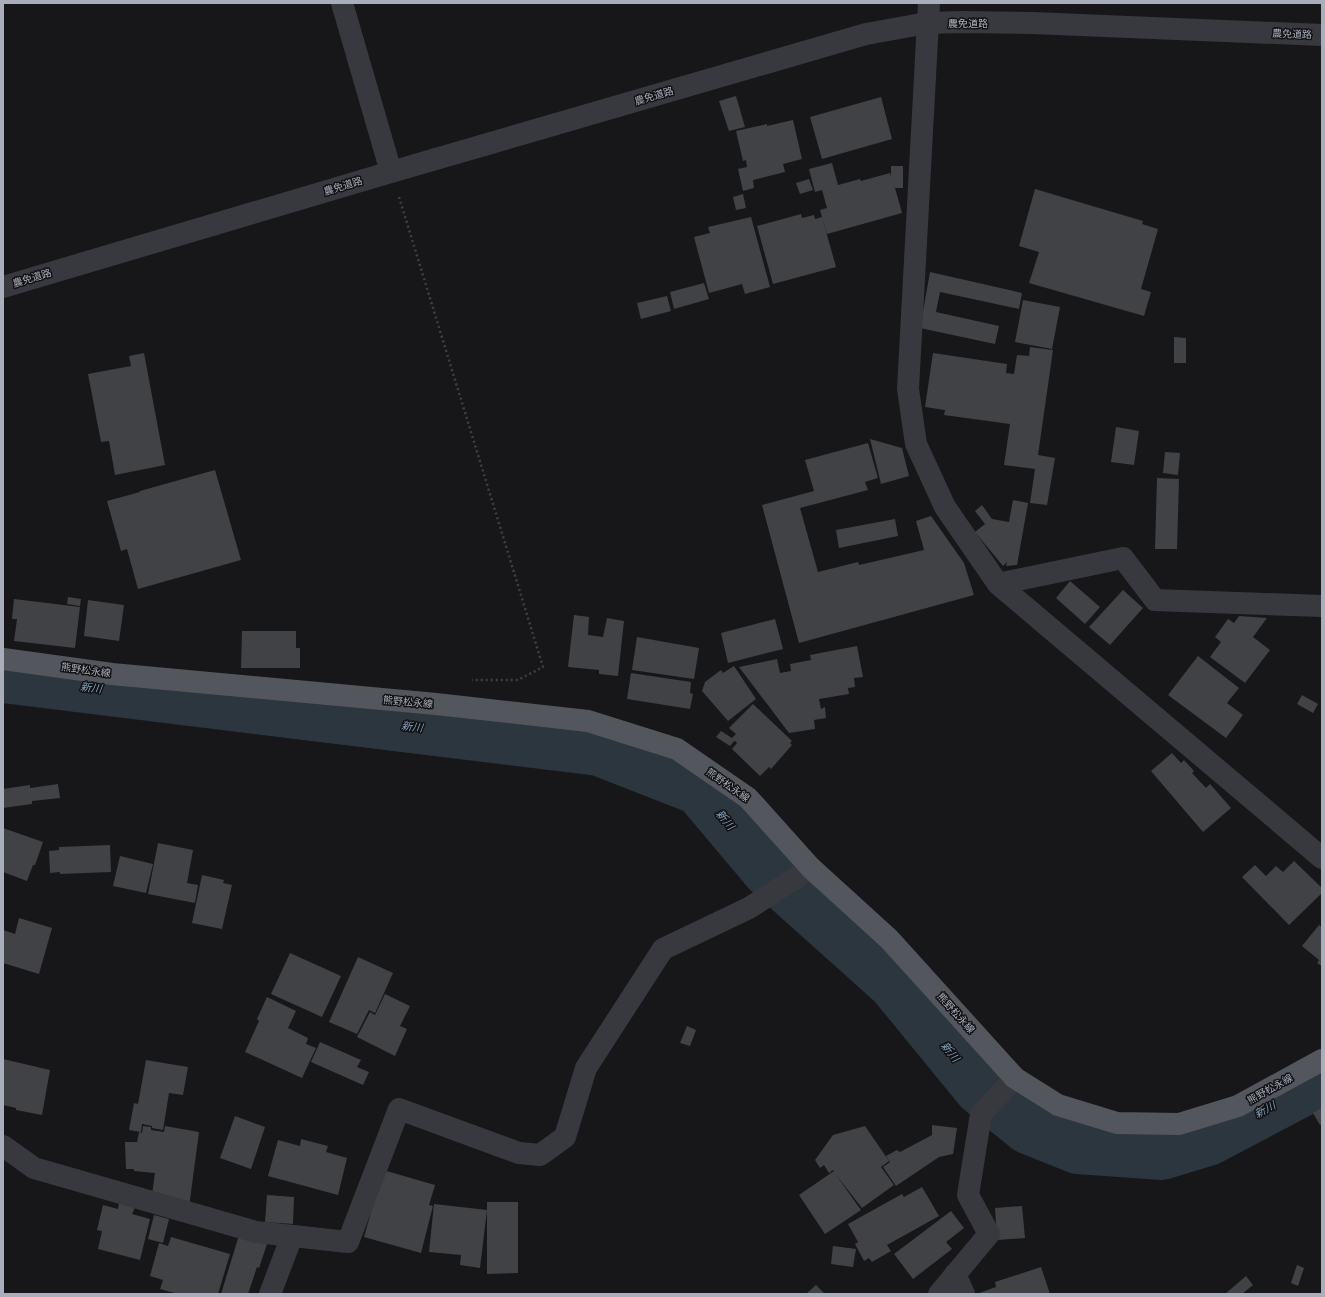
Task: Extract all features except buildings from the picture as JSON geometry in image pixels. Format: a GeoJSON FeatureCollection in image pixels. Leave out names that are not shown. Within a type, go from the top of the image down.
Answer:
{"type":"FeatureCollection","features":[{"type":"Feature","properties":{"kind":"main road","name":"熊野松永線"},"geometry":{"type":"LineString","coordinates":[[3,659],[112,674],[588,721],[677,749],[748,798],[811,868],[889,939],[1015,1078],[1058,1106],[1117,1123],[1179,1124],[1238,1106],[1322,1060]]}},
{"type":"Feature","properties":{"kind":"street"},"geometry":{"type":"LineString","coordinates":[[342,3],[391,172]]}},
{"type":"Feature","properties":{"kind":"street"},"geometry":{"type":"LineString","coordinates":[[928,13],[908,389],[916,444],[945,507],[998,584],[1322,858]]}},
{"type":"Feature","properties":{"kind":"street","name":"農免道路"},"geometry":{"type":"LineString","coordinates":[[3,287],[391,172],[866,34],[928,13],[1033,23],[1322,35]]}},
{"type":"Feature","properties":{"kind":"street"},"geometry":{"type":"LineString","coordinates":[[998,584],[1123,558],[1155,600],[1322,606]]}},
{"type":"Feature","properties":{"kind":"street"},"geometry":{"type":"LineString","coordinates":[[3,1146],[34,1168],[256,1232],[348,1242],[399,1109],[519,1153],[540,1155],[566,1137],[586,1068],[663,949],[749,908],[811,868]]}},
{"type":"Feature","properties":{"kind":"street"},"geometry":{"type":"LineString","coordinates":[[939,1294],[989,1234],[968,1195],[981,1114],[1015,1078]]}},
{"type":"Feature","properties":{"kind":"street"},"geometry":{"type":"LineString","coordinates":[[270,1294],[292,1236]]}},
{"type":"Feature","properties":{"kind":"street"},"geometry":{"type":"LineString","coordinates":[[955,1274],[964,1294]]}},
{"type":"Feature","properties":{"kind":"path"},"geometry":{"type":"LineString","coordinates":[[391,172],[543,667],[518,680],[466,680]]}},
{"type":"Feature","properties":{"kind":"waterway","name":"新川"},"geometry":{"type":"LineString","coordinates":[[3,677],[599,750],[699,789],[768,871],[894,984],[980,1089],[1028,1128],[1078,1148],[1162,1154],[1208,1140],[1322,1080]]}}]}
